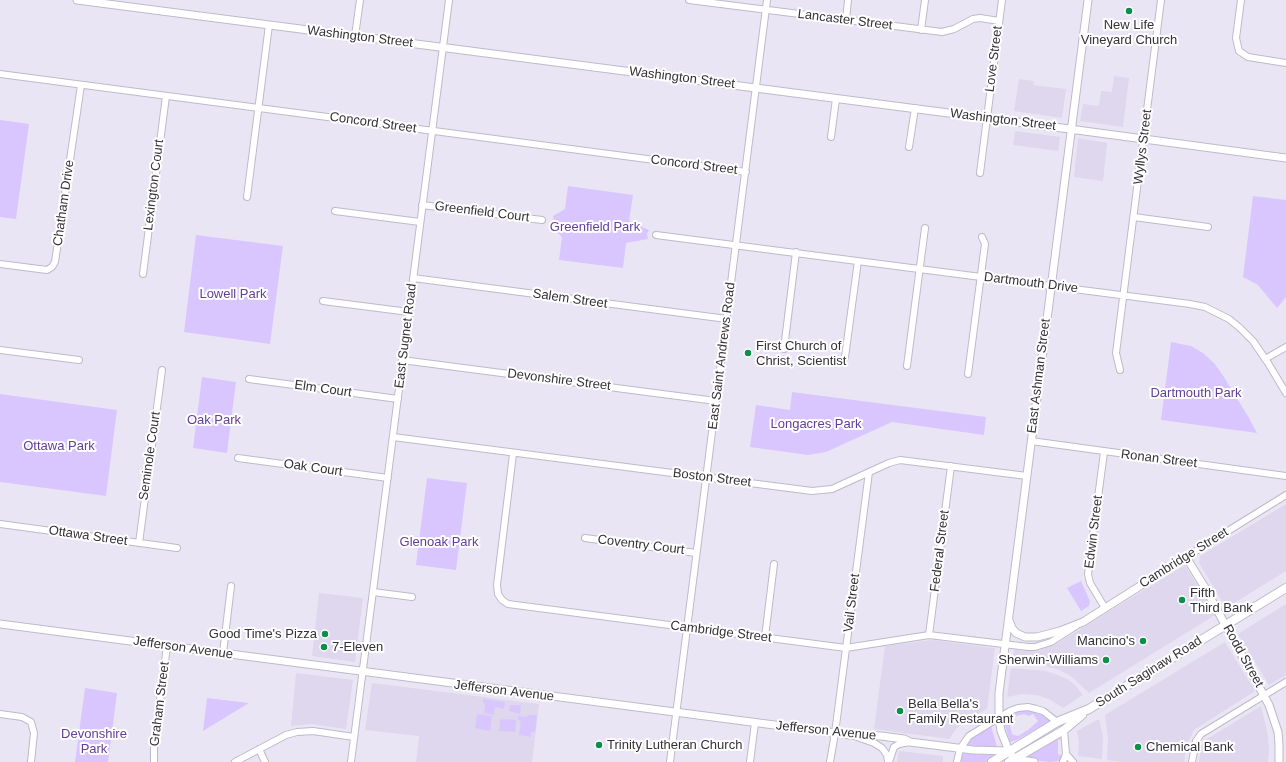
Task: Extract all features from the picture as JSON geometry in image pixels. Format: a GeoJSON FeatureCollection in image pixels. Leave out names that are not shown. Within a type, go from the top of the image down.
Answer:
{"type":"FeatureCollection","features":[{"type":"Feature","properties":{"kind":"main road","name":"South Saginaw Road"},"geometry":{"type":"LineString","coordinates":[[992,762],[1058,722],[1089,709],[1225,624],[1286,588]]}},
{"type":"Feature","properties":{"kind":"main road"},"geometry":{"type":"LineString","coordinates":[[1013,761],[1064,730],[1089,709]]}},
{"type":"Feature","properties":{"kind":"street","name":"Washington Street"},"geometry":{"type":"LineString","coordinates":[[77,0],[915,108],[1286,158]]}},
{"type":"Feature","properties":{"kind":"street"},"geometry":{"type":"LineString","coordinates":[[355,36],[360,0]]}},
{"type":"Feature","properties":{"kind":"street","name":"East Sugnet Road"},"geometry":{"type":"LineString","coordinates":[[351,762],[449,0]]}},
{"type":"Feature","properties":{"kind":"street","name":"Lancaster Street"},"geometry":{"type":"LineString","coordinates":[[689,0],[942,32],[948,31],[968,21],[980,18],[999,21]]}},
{"type":"Feature","properties":{"kind":"street","name":"East Saint Andrews Road"},"geometry":{"type":"LineString","coordinates":[[670,762],[768,0]]}},
{"type":"Feature","properties":{"kind":"street"},"geometry":{"type":"LineString","coordinates":[[846,20],[848,0]]}},
{"type":"Feature","properties":{"kind":"street"},"geometry":{"type":"LineString","coordinates":[[921,30],[925,0]]}},
{"type":"Feature","properties":{"kind":"street","name":"Love Street"},"geometry":{"type":"LineString","coordinates":[[980,173],[1002,0]]}},
{"type":"Feature","properties":{"kind":"street","name":"East Ashman Street"},"geometry":{"type":"LineString","coordinates":[[1013,761],[1001,731],[998,718],[999,692],[1088,0]]}},
{"type":"Feature","properties":{"kind":"street","name":"Wyllys Street"},"geometry":{"type":"LineString","coordinates":[[1120,370],[1116,353],[1161,0]]}},
{"type":"Feature","properties":{"kind":"street"},"geometry":{"type":"LineString","coordinates":[[1241,0],[1236,38],[1239,51],[1248,57],[1286,62]]}},
{"type":"Feature","properties":{"kind":"street"},"geometry":{"type":"LineString","coordinates":[[247,198],[269,25]]}},
{"type":"Feature","properties":{"kind":"street","name":"Concord Street"},"geometry":{"type":"LineString","coordinates":[[0,74],[746,172]]}},
{"type":"Feature","properties":{"kind":"street","name":"Chatham Drive"},"geometry":{"type":"LineString","coordinates":[[0,264],[47,270],[52,267],[55,262],[81,85]]}},
{"type":"Feature","properties":{"kind":"street","name":"Lexington Court"},"geometry":{"type":"LineString","coordinates":[[142,274],[166,96]]}},
{"type":"Feature","properties":{"kind":"street"},"geometry":{"type":"LineString","coordinates":[[831,137],[836,99]]}},
{"type":"Feature","properties":{"kind":"street"},"geometry":{"type":"LineString","coordinates":[[909,147],[915,108]]}},
{"type":"Feature","properties":{"kind":"street","name":"Greenfield Court"},"geometry":{"type":"LineString","coordinates":[[422,205],[542,220]]}},
{"type":"Feature","properties":{"kind":"street"},"geometry":{"type":"LineString","coordinates":[[335,211],[420,222]]}},
{"type":"Feature","properties":{"kind":"street"},"geometry":{"type":"LineString","coordinates":[[1134,217],[1208,227]]}},
{"type":"Feature","properties":{"kind":"street"},"geometry":{"type":"LineString","coordinates":[[907,366],[925,228]]}},
{"type":"Feature","properties":{"kind":"street","name":"Dartmouth Drive"},"geometry":{"type":"LineString","coordinates":[[656,235],[736,244],[1190,304],[1217,313],[1229,319],[1240,328],[1253,341],[1286,393]]}},
{"type":"Feature","properties":{"kind":"street"},"geometry":{"type":"LineString","coordinates":[[968,374],[985,244],[982,237]]}},
{"type":"Feature","properties":{"kind":"street"},"geometry":{"type":"LineString","coordinates":[[784,349],[796,252]]}},
{"type":"Feature","properties":{"kind":"street"},"geometry":{"type":"LineString","coordinates":[[845,358],[858,260]]}},
{"type":"Feature","properties":{"kind":"street","name":"Salem Street"},"geometry":{"type":"LineString","coordinates":[[413,278],[727,319]]}},
{"type":"Feature","properties":{"kind":"street"},"geometry":{"type":"LineString","coordinates":[[323,302],[409,312]]}},
{"type":"Feature","properties":{"kind":"street"},"geometry":{"type":"LineString","coordinates":[[1265,359],[1286,347]]}},
{"type":"Feature","properties":{"kind":"street"},"geometry":{"type":"LineString","coordinates":[[0,350],[79,360]]}},
{"type":"Feature","properties":{"kind":"street","name":"Devonshire Street"},"geometry":{"type":"LineString","coordinates":[[402,360],[716,401]]}},
{"type":"Feature","properties":{"kind":"street","name":"Seminole Court"},"geometry":{"type":"LineString","coordinates":[[139,543],[162,370]]}},
{"type":"Feature","properties":{"kind":"street","name":"Elm Court"},"geometry":{"type":"LineString","coordinates":[[249,379],[398,399]]}},
{"type":"Feature","properties":{"kind":"street","name":"Boston Street"},"geometry":{"type":"LineString","coordinates":[[393,437],[513,454],[706,477],[812,492],[832,489],[889,463],[900,460],[1027,476]]}},
{"type":"Feature","properties":{"kind":"street","name":"Ronan Street"},"geometry":{"type":"LineString","coordinates":[[1031,441],[1286,476]]}},
{"type":"Feature","properties":{"kind":"street","name":"Edwin Street"},"geometry":{"type":"LineString","coordinates":[[1104,452],[1088,574],[1090,582],[1105,608]]}},
{"type":"Feature","properties":{"kind":"street","name":"Cambridge Street"},"geometry":{"type":"LineString","coordinates":[[513,454],[497,585],[498,594],[502,600],[508,604],[846,648],[929,635],[1028,647],[1042,645],[1060,638],[1186,556],[1286,495]]}},
{"type":"Feature","properties":{"kind":"street","name":"Oak Court"},"geometry":{"type":"LineString","coordinates":[[238,458],[388,478]]}},
{"type":"Feature","properties":{"kind":"street","name":"Federal Street"},"geometry":{"type":"LineString","coordinates":[[929,635],[951,466]]}},
{"type":"Feature","properties":{"kind":"street","name":"Vail Street"},"geometry":{"type":"LineString","coordinates":[[830,762],[868,472]]}},
{"type":"Feature","properties":{"kind":"street","name":"Ottawa Street"},"geometry":{"type":"LineString","coordinates":[[0,524],[177,548]]}},
{"type":"Feature","properties":{"kind":"street","name":"Coventry Court"},"geometry":{"type":"LineString","coordinates":[[585,538],[696,553]]}},
{"type":"Feature","properties":{"kind":"street","name":"Rodd Street"},"geometry":{"type":"LineString","coordinates":[[1186,556],[1269,705],[1278,732],[1279,762]]}},
{"type":"Feature","properties":{"kind":"street"},"geometry":{"type":"LineString","coordinates":[[765,637],[774,564]]}},
{"type":"Feature","properties":{"kind":"street"},"geometry":{"type":"LineString","coordinates":[[222,653],[231,586]]}},
{"type":"Feature","properties":{"kind":"street"},"geometry":{"type":"LineString","coordinates":[[373,592],[412,597]]}},
{"type":"Feature","properties":{"kind":"street","name":"Cambridge Street"},"geometry":{"type":"LineString","coordinates":[[1009,618],[1012,628],[1016,633],[1025,637],[1037,637],[1052,634],[1083,622]]}},
{"type":"Feature","properties":{"kind":"street","name":"Jefferson Avenue"},"geometry":{"type":"LineString","coordinates":[[0,624],[676,713],[851,735],[881,736],[904,739],[910,742],[960,749],[1009,752]]}},
{"type":"Feature","properties":{"kind":"street","name":"Graham Street"},"geometry":{"type":"LineString","coordinates":[[154,762],[154,748],[167,646]]}},
{"type":"Feature","properties":{"kind":"street"},"geometry":{"type":"LineString","coordinates":[[1192,762],[1196,741],[1201,734],[1286,682]]}},
{"type":"Feature","properties":{"kind":"street"},"geometry":{"type":"LineString","coordinates":[[957,762],[960,749],[969,736],[1012,710],[1028,708],[1043,711],[1058,722]]}},
{"type":"Feature","properties":{"kind":"street"},"geometry":{"type":"LineString","coordinates":[[0,714],[22,717],[31,722],[34,733],[31,762]]}},
{"type":"Feature","properties":{"kind":"street"},"geometry":{"type":"LineString","coordinates":[[750,762],[755,723]]}},
{"type":"Feature","properties":{"kind":"street"},"geometry":{"type":"LineString","coordinates":[[1063,762],[1066,754],[1064,730]]}},
{"type":"Feature","properties":{"kind":"street"},"geometry":{"type":"LineString","coordinates":[[236,762],[286,735],[297,732],[313,731],[354,736]]}},
{"type":"Feature","properties":{"kind":"street"},"geometry":{"type":"LineString","coordinates":[[851,735],[871,741],[880,746],[886,753],[889,762]]}},
{"type":"Feature","properties":{"kind":"street"},"geometry":{"type":"LineString","coordinates":[[889,762],[894,747],[899,744],[910,742]]}},
{"type":"Feature","properties":{"kind":"street"},"geometry":{"type":"LineString","coordinates":[[259,749],[265,762]]}},
{"type":"Feature","properties":{"kind":"street"},"geometry":{"type":"LineString","coordinates":[[1066,754],[1074,762]]}},
{"type":"Feature","properties":{"kind":"street"},"geometry":{"type":"LineString","coordinates":[[1013,761],[1034,762]]}},
{"type":"Feature","properties":{"kind":"shaded area"},"geometry":{"type":"Polygon","coordinates":[[[1114,76],[1129,78],[1123,127],[1080,121],[1083,104],[1099,106],[1101,91],[1112,92],[1114,76]]]}},
{"type":"Feature","properties":{"kind":"shaded area"},"geometry":{"type":"Polygon","coordinates":[[[1019,79],[1034,81],[1033,85],[1066,89],[1062,118],[1014,111],[1019,79]]]}},
{"type":"Feature","properties":{"kind":"shaded area"},"geometry":{"type":"Polygon","coordinates":[[[1015,131],[1060,137],[1058,151],[1013,145],[1015,131]]]}},
{"type":"Feature","properties":{"kind":"shaded area"},"geometry":{"type":"Polygon","coordinates":[[[1078,138],[1107,143],[1103,181],[1074,177],[1078,138]]]}},
{"type":"Feature","properties":{"kind":"shaded area"},"geometry":{"type":"Polygon","coordinates":[[[1286,504],[1286,571],[1226,608],[1199,563],[1200,556],[1286,504]]]}},
{"type":"Feature","properties":{"kind":"shaded area"},"geometry":{"type":"Polygon","coordinates":[[[1185,565],[1215,615],[1089,693],[1072,677],[1060,670],[1045,666],[1012,664],[1014,650],[1040,650],[1056,644],[1185,565]]]}},
{"type":"Feature","properties":{"kind":"shaded area"},"geometry":{"type":"Polygon","coordinates":[[[319,593],[363,598],[355,662],[312,656],[319,593]]]}},
{"type":"Feature","properties":{"kind":"shaded area"},"geometry":{"type":"Polygon","coordinates":[[[1286,604],[1286,675],[1269,685],[1238,634],[1286,604]]]}},
{"type":"Feature","properties":{"kind":"shaded area"},"geometry":{"type":"Polygon","coordinates":[[[932,640],[995,648],[987,709],[964,722],[956,729],[949,739],[874,729],[885,646],[932,640]]]}},
{"type":"Feature","properties":{"kind":"shaded area"},"geometry":{"type":"Polygon","coordinates":[[[1225,642],[1255,691],[1194,730],[1187,744],[1184,762],[1121,762],[1107,760],[1108,739],[1105,715],[1225,642]]]}},
{"type":"Feature","properties":{"kind":"shaded area"},"geometry":{"type":"Polygon","coordinates":[[[1011,668],[1046,671],[1057,675],[1067,679],[1075,685],[1083,695],[1063,708],[1051,700],[1037,695],[1022,694],[1007,697],[1011,668]]]}},
{"type":"Feature","properties":{"kind":"shaded area"},"geometry":{"type":"Polygon","coordinates":[[[296,673],[353,680],[346,729],[311,724],[291,726],[296,673]]]}},
{"type":"Feature","properties":{"kind":"shaded area"},"geometry":{"type":"Polygon","coordinates":[[[372,683],[539,704],[532,762],[416,762],[419,736],[365,730],[372,683]]]}},
{"type":"Feature","properties":{"kind":"shaded area"},"geometry":{"type":"Polygon","coordinates":[[[1261,706],[1268,735],[1268,762],[1199,762],[1201,746],[1205,740],[1261,706]]]}},
{"type":"Feature","properties":{"kind":"shaded area"},"geometry":{"type":"Polygon","coordinates":[[[1099,719],[1103,736],[1102,759],[1078,756],[1079,742],[1077,731],[1099,719]]]}},
{"type":"Feature","properties":{"kind":"shaded area"},"geometry":{"type":"Polygon","coordinates":[[[899,751],[943,756],[943,762],[897,762],[899,751]]]}},
{"type":"Feature","properties":{"kind":"green space"},"geometry":{"type":"Polygon","coordinates":[[[0,120],[29,124],[16,219],[0,217],[0,120]]]}},
{"type":"Feature","properties":{"kind":"green space","name":"Greenfield Park"},"geometry":{"type":"Polygon","coordinates":[[[568,186],[633,195],[629,221],[649,230],[647,234],[648,239],[626,243],[623,268],[559,260],[562,237],[552,228],[554,222],[553,216],[565,209],[568,186]]]}},
{"type":"Feature","properties":{"kind":"green space"},"geometry":{"type":"Polygon","coordinates":[[[1253,196],[1286,200],[1286,297],[1277,308],[1258,285],[1243,277],[1253,196]]]}},
{"type":"Feature","properties":{"kind":"green space","name":"Lowell Park"},"geometry":{"type":"Polygon","coordinates":[[[196,235],[283,246],[270,344],[184,332],[196,235]]]}},
{"type":"Feature","properties":{"kind":"green space","name":"Dartmouth Park"},"geometry":{"type":"Polygon","coordinates":[[[1171,342],[1191,346],[1203,353],[1214,363],[1257,433],[1161,420],[1171,342]]]}},
{"type":"Feature","properties":{"kind":"green space","name":"Oak Park"},"geometry":{"type":"Polygon","coordinates":[[[202,377],[236,382],[227,453],[193,448],[202,377]]]}},
{"type":"Feature","properties":{"kind":"green space","name":"Longacres Park"},"geometry":{"type":"Polygon","coordinates":[[[792,392],[986,417],[984,435],[892,422],[826,452],[808,455],[750,447],[756,405],[790,410],[792,392]]]}},
{"type":"Feature","properties":{"kind":"green space","name":"Ottawa Park"},"geometry":{"type":"Polygon","coordinates":[[[0,394],[117,410],[106,496],[0,482],[0,394]]]}},
{"type":"Feature","properties":{"kind":"green space","name":"Glenoak Park"},"geometry":{"type":"Polygon","coordinates":[[[427,478],[467,483],[456,570],[416,565],[427,478]]]}},
{"type":"Feature","properties":{"kind":"green space"},"geometry":{"type":"Polygon","coordinates":[[[1081,581],[1090,601],[1089,606],[1081,611],[1067,588],[1081,581]]]}},
{"type":"Feature","properties":{"kind":"green space","name":"Devonshire Park"},"geometry":{"type":"Polygon","coordinates":[[[85,688],[117,693],[108,762],[75,762],[85,688]]]}},
{"type":"Feature","properties":{"kind":"green space"},"geometry":{"type":"Polygon","coordinates":[[[207,698],[249,703],[203,731],[207,698]]]}},
{"type":"Feature","properties":{"kind":"green space"},"geometry":{"type":"Polygon","coordinates":[[[483,699],[505,702],[504,709],[495,707],[494,715],[484,713],[485,704],[483,703],[483,699]]]}},
{"type":"Feature","properties":{"kind":"green space"},"geometry":{"type":"Polygon","coordinates":[[[510,705],[521,705],[520,714],[509,711],[510,705]]]}},
{"type":"Feature","properties":{"kind":"green space"},"geometry":{"type":"Polygon","coordinates":[[[1026,710],[1038,712],[1050,719],[1050,721],[1017,740],[1010,742],[1004,718],[1009,714],[1012,716],[1013,720],[1010,726],[1012,734],[1018,736],[1038,721],[1033,714],[1029,716],[1024,714],[1016,716],[1015,714],[1016,712],[1026,710]]]}},
{"type":"Feature","properties":{"kind":"green space"},"geometry":{"type":"Polygon","coordinates":[[[477,714],[492,716],[490,731],[475,728],[477,714]]]}},
{"type":"Feature","properties":{"kind":"green space"},"geometry":{"type":"Polygon","coordinates":[[[528,715],[537,715],[535,732],[531,732],[531,737],[519,735],[521,721],[518,720],[518,716],[527,717],[528,715]]]}},
{"type":"Feature","properties":{"kind":"green space"},"geometry":{"type":"Polygon","coordinates":[[[500,720],[516,720],[515,732],[499,731],[500,720]]]}},
{"type":"Feature","properties":{"kind":"green space"},"geometry":{"type":"Polygon","coordinates":[[[991,725],[997,747],[966,745],[974,736],[991,725]]]}},
{"type":"Feature","properties":{"kind":"green space"},"geometry":{"type":"Polygon","coordinates":[[[1061,735],[1062,739],[1058,740],[1058,754],[1062,756],[1059,761],[1049,762],[1026,759],[1025,757],[1061,735]]]}},
{"type":"Feature","properties":{"kind":"green space"},"geometry":{"type":"Polygon","coordinates":[[[965,753],[994,756],[986,762],[959,762],[961,755],[965,753]]]}},
{"type":"Feature","properties":{"kind":"place","name":"New Life Vineyard Church"},"geometry":{"type":"Point","coordinates":[1129,11]}},
{"type":"Feature","properties":{"kind":"place","name":"First Church of Christ, Scientist"},"geometry":{"type":"Point","coordinates":[748,353]}},
{"type":"Feature","properties":{"kind":"place","name":"Fifth Third Bank"},"geometry":{"type":"Point","coordinates":[1182,600]}},
{"type":"Feature","properties":{"kind":"place","name":"Good Time's Pizza"},"geometry":{"type":"Point","coordinates":[325,634]}},
{"type":"Feature","properties":{"kind":"place","name":"Mancino's"},"geometry":{"type":"Point","coordinates":[1143,641]}},
{"type":"Feature","properties":{"kind":"place","name":"7-Eleven"},"geometry":{"type":"Point","coordinates":[324,647]}},
{"type":"Feature","properties":{"kind":"place","name":"Sherwin-Williams"},"geometry":{"type":"Point","coordinates":[1106,660]}},
{"type":"Feature","properties":{"kind":"place","name":"Bella Bella's Family Restaurant"},"geometry":{"type":"Point","coordinates":[900,711]}},
{"type":"Feature","properties":{"kind":"place","name":"Trinity Lutheran Church"},"geometry":{"type":"Point","coordinates":[599,745]}},
{"type":"Feature","properties":{"kind":"place","name":"Chemical Bank"},"geometry":{"type":"Point","coordinates":[1138,747]}}]}
